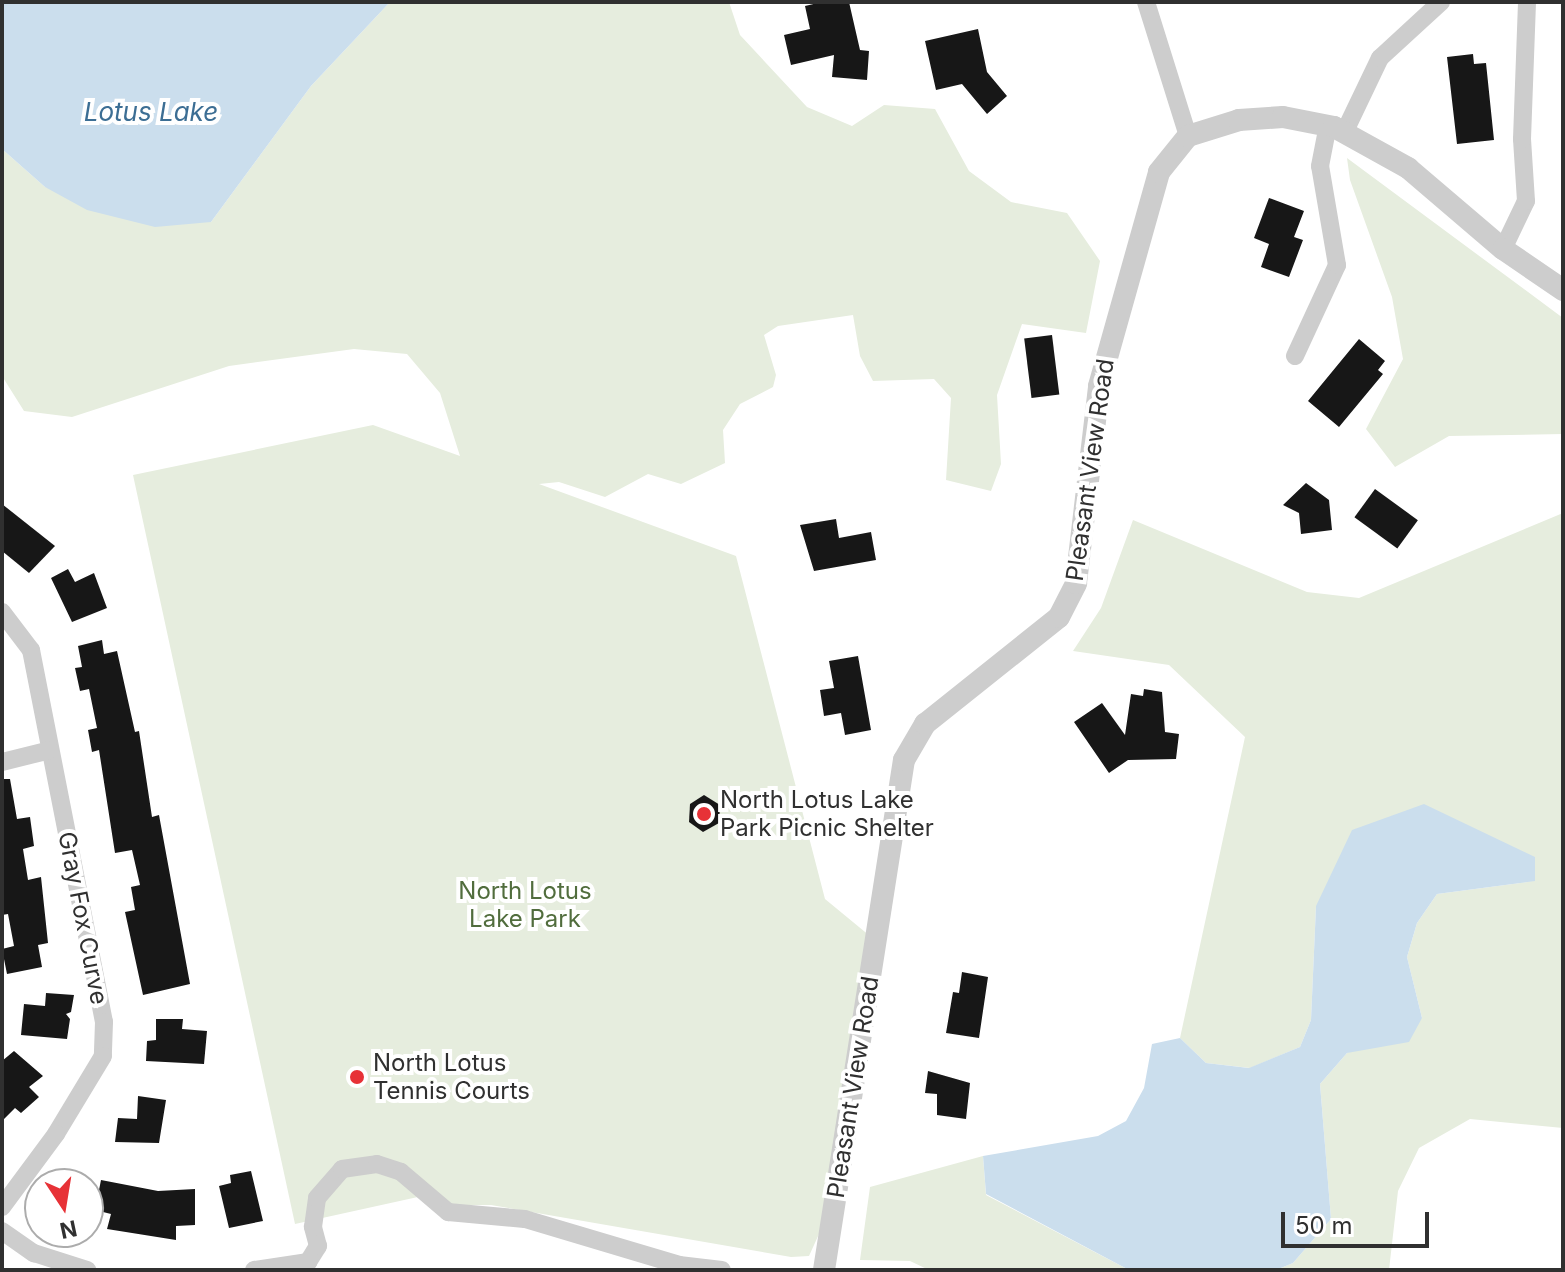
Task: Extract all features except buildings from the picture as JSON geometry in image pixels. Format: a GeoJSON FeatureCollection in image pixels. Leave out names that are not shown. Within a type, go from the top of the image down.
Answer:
{"type":"FeatureCollection","features":[{"type":"Feature","properties":{"kind":"street"},"geometry":{"type":"LineString","coordinates":[[1146,2],[1188,136],[1239,120],[1283,117],[1336,128],[1408,168],[1503,249],[1563,290]]}},
{"type":"Feature","properties":{"kind":"street"},"geometry":{"type":"LineString","coordinates":[[1295,356],[1337,265],[1320,166],[1336,128],[1380,58],[1441,2]]}},
{"type":"Feature","properties":{"kind":"street"},"geometry":{"type":"LineString","coordinates":[[1503,249],[1526,201],[1522,139],[1527,2]]}},
{"type":"Feature","properties":{"kind":"street","name":"Pleasant View Road"},"geometry":{"type":"LineString","coordinates":[[824,1270],[904,760],[936,714],[1059,617],[1076,583],[1099,386],[1159,172],[1188,136]]}},
{"type":"Feature","properties":{"kind":"street","name":"Gray Fox Curve"},"geometry":{"type":"LineString","coordinates":[[2,612],[31,650],[104,1022],[103,1056],[56,1134],[2,1207]]}},
{"type":"Feature","properties":{"kind":"street"},"geometry":{"type":"LineString","coordinates":[[2,762],[50,750]]}},
{"type":"Feature","properties":{"kind":"street"},"geometry":{"type":"LineString","coordinates":[[254,1270],[308,1262],[318,1246],[313,1227],[317,1198],[342,1169],[377,1164],[401,1172],[448,1212],[525,1219],[637,1261],[722,1270]]}},
{"type":"Feature","properties":{"kind":"street"},"geometry":{"type":"LineString","coordinates":[[2,1231],[34,1253],[87,1270]]}},
{"type":"Feature","properties":{"kind":"green space","name":"North Lotus Lake Park"},"geometry":{"type":"Polygon","coordinates":[[[390,2],[729,2],[740,35],[807,107],[852,126],[884,105],[935,109],[969,171],[1011,202],[1067,213],[1100,261],[1086,333],[1022,324],[997,395],[1001,464],[991,491],[946,480],[951,398],[934,379],[873,381],[860,356],[853,315],[778,326],[764,335],[776,375],[773,387],[740,404],[723,430],[725,463],[681,484],[648,474],[605,497],[559,482],[539,484],[736,556],[825,899],[876,941],[819,1234],[809,1256],[791,1257],[491,1205],[453,1205],[436,1193],[295,1224],[133,475],[373,425],[460,456],[440,393],[407,354],[354,349],[229,366],[72,417],[24,411],[2,376],[2,149],[45,187],[211,222],[311,86],[390,2]]]}},
{"type":"Feature","properties":{"kind":"green space"},"geometry":{"type":"Polygon","coordinates":[[[1347,158],[1563,318],[1563,434],[1449,436],[1395,467],[1366,429],[1403,359],[1392,297],[1350,180],[1347,158]]]}},
{"type":"Feature","properties":{"kind":"green space"},"geometry":{"type":"Polygon","coordinates":[[[1563,513],[1563,1128],[1470,1119],[1419,1148],[1398,1191],[1389,1270],[1276,1270],[1293,1263],[1331,1219],[1320,1084],[1347,1053],[1422,1018],[1407,957],[1417,923],[1437,894],[1535,881],[1316,906],[1311,1020],[1300,1047],[1250,1068],[1206,1063],[1180,1038],[1245,737],[1169,665],[1073,651],[1101,608],[1133,520],[1307,592],[1359,598],[1563,513]]]}},
{"type":"Feature","properties":{"kind":"green space"},"geometry":{"type":"Polygon","coordinates":[[[983,1156],[986,1195],[1129,1270],[929,1270],[910,1261],[860,1260],[870,1187],[983,1156]]]}},
{"type":"Feature","properties":{"kind":"water","name":"Lotus Lake"},"geometry":{"type":"Polygon","coordinates":[[[2,2],[390,2],[311,86],[211,222],[155,227],[87,210],[45,187],[2,149],[2,2]]]}},
{"type":"Feature","properties":{"kind":"water"},"geometry":{"type":"Polygon","coordinates":[[[1424,804],[1535,857],[1535,881],[1437,894],[1417,923],[1407,957],[1422,1018],[1409,1042],[1347,1053],[1320,1084],[1331,1219],[1293,1263],[1276,1270],[1129,1270],[986,1194],[983,1156],[1098,1136],[1126,1121],[1144,1088],[1152,1044],[1180,1038],[1206,1063],[1249,1068],[1300,1047],[1311,1020],[1316,906],[1352,830],[1424,804]]]}},
{"type":"Feature","properties":{"kind":"place","name":"North Lotus Lake Park Picnic Shelter"},"geometry":{"type":"Point","coordinates":[704,814]}},
{"type":"Feature","properties":{"kind":"place","name":"North Lotus Tennis Courts"},"geometry":{"type":"Point","coordinates":[357,1077]}}]}
